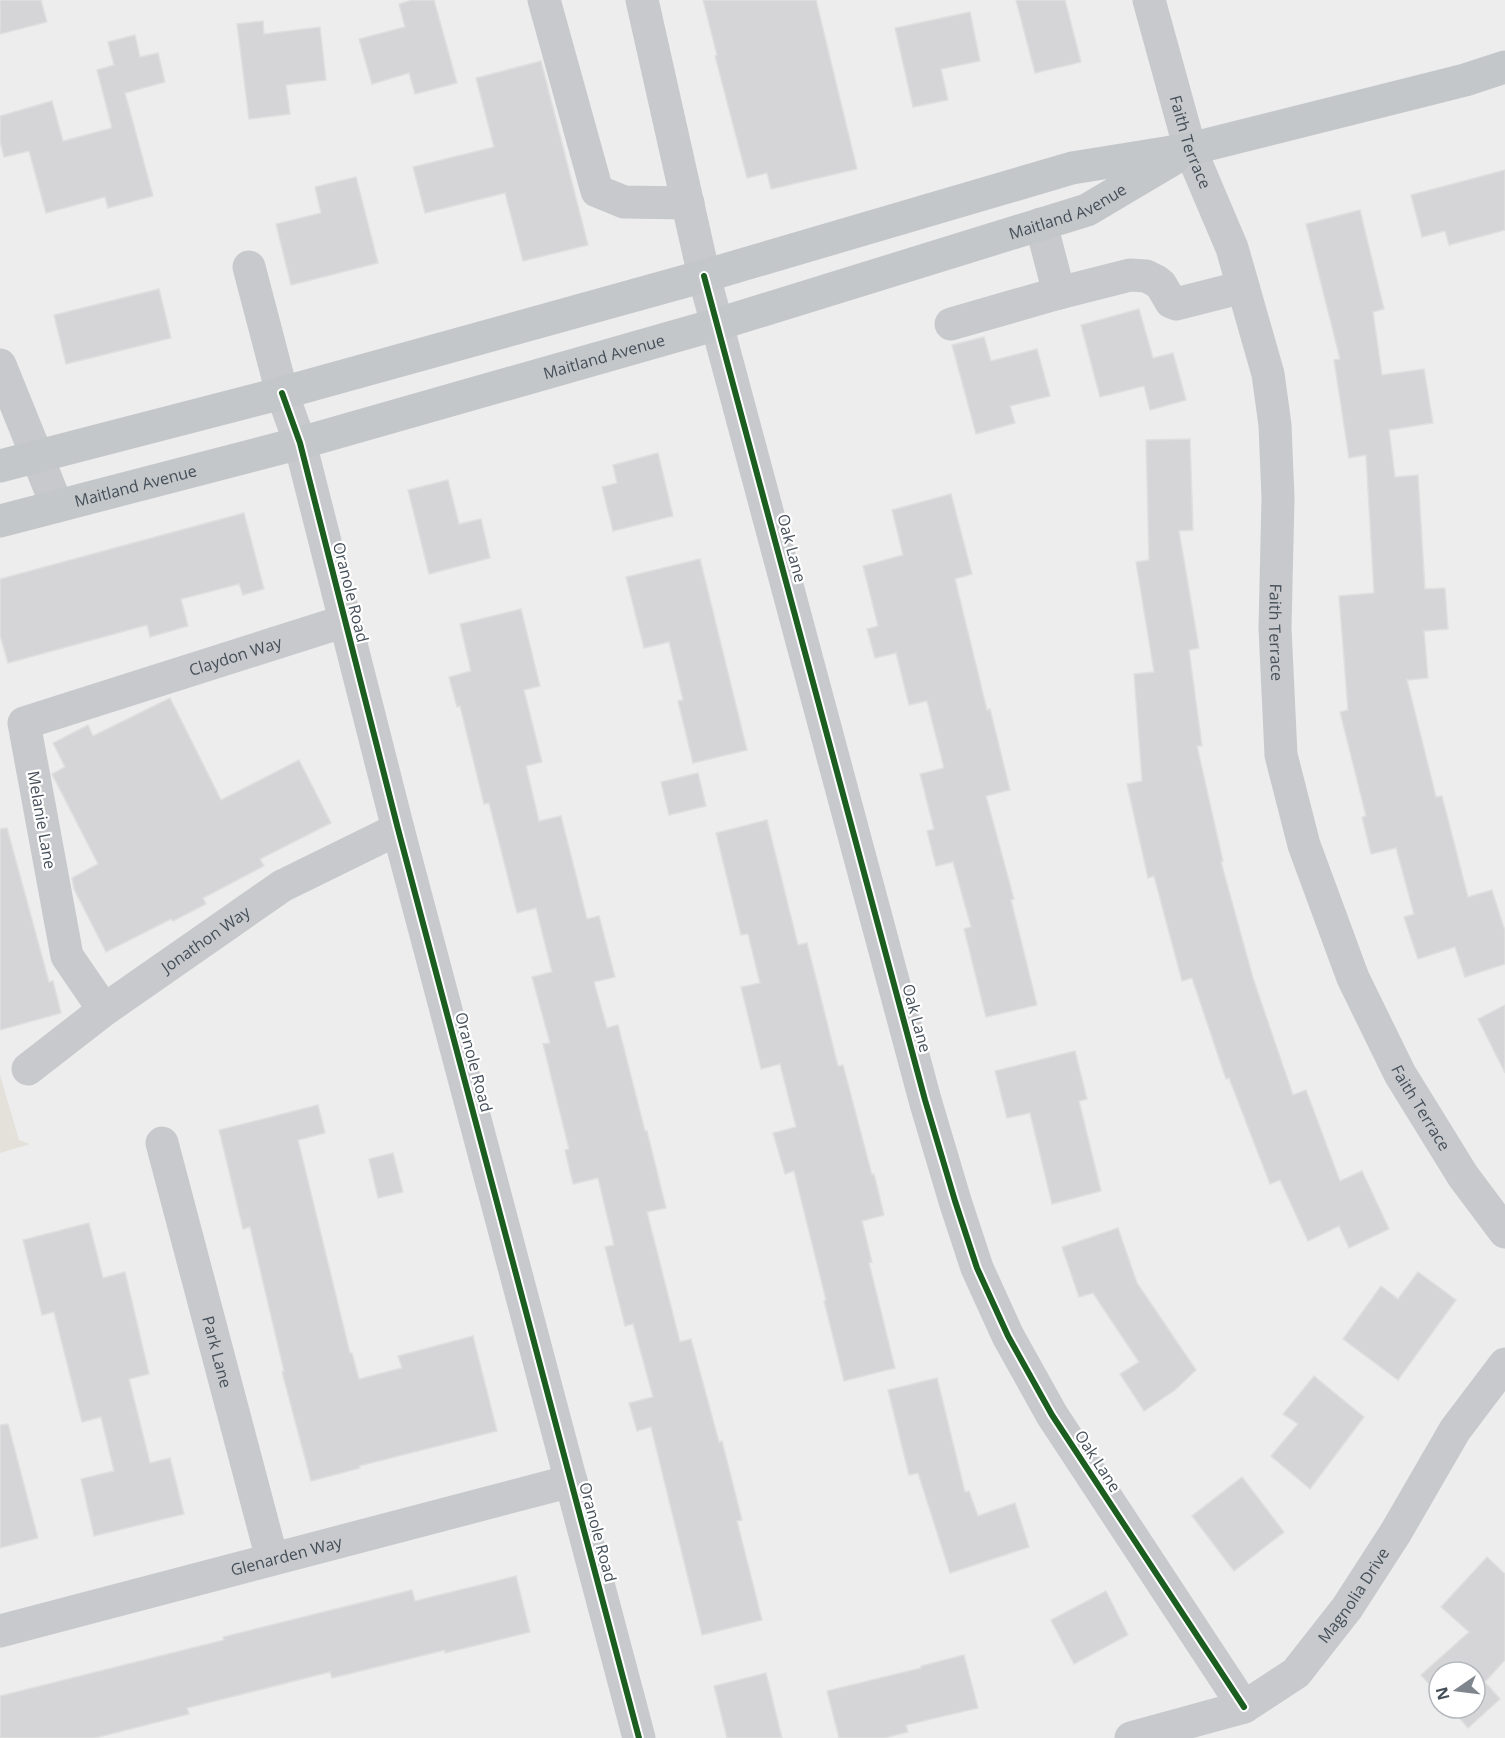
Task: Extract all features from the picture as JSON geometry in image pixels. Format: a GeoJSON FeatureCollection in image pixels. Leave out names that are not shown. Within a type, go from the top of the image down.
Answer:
{"type":"FeatureCollection","features":[{"type":"Feature","properties":{"kind":"main road","name":"Maitland Avenue"},"geometry":{"type":"LineString","coordinates":[[0,466],[282,393],[704,276],[1072,168],[1190,149],[1465,80],[1505,67]]}},
{"type":"Feature","properties":{"kind":"main road","name":"Maitland Avenue"},"geometry":{"type":"LineString","coordinates":[[0,521],[300,444],[718,324],[1087,210],[1190,149]]}},
{"type":"Feature","properties":{"kind":"street"},"geometry":{"type":"LineString","coordinates":[[544,0],[597,191],[624,202],[688,203]]}},
{"type":"Feature","properties":{"kind":"street","name":"Oak Lane"},"geometry":{"type":"LineString","coordinates":[[642,0],[704,276],[925,1100],[954,1201],[977,1268],[1008,1336],[1052,1414],[1244,1707]]}},
{"type":"Feature","properties":{"kind":"street","name":"Faith Terrace"},"geometry":{"type":"LineString","coordinates":[[1149,0],[1190,149],[1232,248],[1268,374],[1275,425],[1278,498],[1275,628],[1281,755],[1304,845],[1353,978],[1400,1074],[1463,1176],[1505,1232]]}},
{"type":"Feature","properties":{"kind":"street"},"geometry":{"type":"LineString","coordinates":[[1041,224],[1059,293]]}},
{"type":"Feature","properties":{"kind":"street","name":"Oranole Road"},"geometry":{"type":"LineString","coordinates":[[249,267],[282,393],[300,444],[398,829],[639,1738]]}},
{"type":"Feature","properties":{"kind":"street"},"geometry":{"type":"LineString","coordinates":[[951,324],[1130,275],[1138,274],[1156,281],[1171,302],[1176,304],[1243,287]]}},
{"type":"Feature","properties":{"kind":"street"},"geometry":{"type":"LineString","coordinates":[[0,365],[57,506]]}},
{"type":"Feature","properties":{"kind":"street","name":"Claydon Way"},"geometry":{"type":"LineString","coordinates":[[125,691],[345,621]]}},
{"type":"Feature","properties":{"kind":"street","name":"Melanie Lane"},"geometry":{"type":"LineString","coordinates":[[104,1010],[67,956],[24,723],[125,691]]}},
{"type":"Feature","properties":{"kind":"street","name":"Jonathon Way"},"geometry":{"type":"LineString","coordinates":[[28,1069],[104,1010],[282,886],[398,829]]}},
{"type":"Feature","properties":{"kind":"street","name":"Park Lane"},"geometry":{"type":"LineString","coordinates":[[162,1143],[272,1559]]}},
{"type":"Feature","properties":{"kind":"street","name":"Magnolia Drive"},"geometry":{"type":"LineString","coordinates":[[1131,1738],[1244,1707],[1296,1673],[1347,1608],[1396,1532],[1455,1430],[1505,1364]]}},
{"type":"Feature","properties":{"kind":"street","name":"Glenarden Way"},"geometry":{"type":"LineString","coordinates":[[0,1631],[571,1481]]}},
{"type":"Feature","properties":{"kind":"shaded area"},"geometry":{"type":"Polygon","coordinates":[[[0,1075],[19,1140],[30,1144],[0,1153],[0,1075]]]}},
{"type":"Feature","properties":{"kind":"building"},"geometry":{"type":"Polygon","coordinates":[[[0,0],[41,0],[47,22],[0,34],[0,0]]]}},
{"type":"Feature","properties":{"kind":"building"},"geometry":{"type":"Polygon","coordinates":[[[412,0],[434,0],[457,83],[415,94],[409,73],[372,84],[359,39],[405,27],[399,4],[412,0]]]}},
{"type":"Feature","properties":{"kind":"building"},"geometry":{"type":"Polygon","coordinates":[[[703,0],[816,0],[857,169],[771,189],[767,173],[747,178],[703,0]]]}},
{"type":"Feature","properties":{"kind":"building"},"geometry":{"type":"Polygon","coordinates":[[[1016,0],[1065,0],[1081,62],[1035,73],[1016,0]]]}},
{"type":"Feature","properties":{"kind":"building"},"geometry":{"type":"Polygon","coordinates":[[[970,12],[980,61],[941,69],[948,100],[913,107],[895,28],[970,12]]]}},
{"type":"Feature","properties":{"kind":"building"},"geometry":{"type":"Polygon","coordinates":[[[263,21],[264,34],[320,27],[326,80],[286,85],[290,114],[249,119],[237,24],[263,21]]]}},
{"type":"Feature","properties":{"kind":"building"},"geometry":{"type":"Polygon","coordinates":[[[135,35],[140,57],[158,53],[165,82],[125,93],[153,196],[108,208],[105,197],[46,213],[29,151],[4,157],[0,141],[0,116],[52,101],[63,141],[112,128],[97,70],[114,65],[108,42],[135,35]]]}},
{"type":"Feature","properties":{"kind":"building"},"geometry":{"type":"Polygon","coordinates":[[[541,61],[588,245],[523,261],[505,193],[425,213],[413,167],[494,147],[476,78],[541,61]]]}},
{"type":"Feature","properties":{"kind":"building"},"geometry":{"type":"Polygon","coordinates":[[[1505,170],[1505,230],[1449,245],[1445,231],[1422,237],[1411,195],[1505,170]]]}},
{"type":"Feature","properties":{"kind":"building"},"geometry":{"type":"Polygon","coordinates":[[[356,177],[378,263],[291,285],[276,224],[321,213],[315,187],[356,177]]]}},
{"type":"Feature","properties":{"kind":"building"},"geometry":{"type":"Polygon","coordinates":[[[1360,210],[1384,309],[1373,312],[1382,375],[1424,369],[1433,423],[1389,430],[1395,477],[1418,475],[1425,589],[1445,588],[1448,629],[1424,631],[1428,678],[1407,680],[1436,797],[1442,796],[1468,897],[1492,890],[1505,931],[1505,964],[1465,977],[1455,947],[1418,959],[1404,917],[1414,914],[1396,848],[1371,854],[1362,817],[1366,816],[1340,712],[1348,710],[1339,596],[1374,593],[1366,455],[1349,458],[1334,360],[1340,359],[1306,224],[1360,210]]]}},
{"type":"Feature","properties":{"kind":"building"},"geometry":{"type":"Polygon","coordinates":[[[159,289],[171,338],[66,364],[54,315],[159,289]]]}},
{"type":"Feature","properties":{"kind":"building"},"geometry":{"type":"Polygon","coordinates":[[[1139,309],[1153,358],[1173,353],[1186,400],[1150,410],[1144,386],[1100,397],[1081,325],[1139,309]]]}},
{"type":"Feature","properties":{"kind":"building"},"geometry":{"type":"Polygon","coordinates":[[[984,337],[991,361],[1037,349],[1050,396],[1010,406],[1015,423],[976,434],[952,345],[984,337]]]}},
{"type":"Feature","properties":{"kind":"building"},"geometry":{"type":"Polygon","coordinates":[[[1190,439],[1193,530],[1179,531],[1199,648],[1189,650],[1202,746],[1197,746],[1223,861],[1221,862],[1253,978],[1293,1095],[1306,1090],[1340,1181],[1362,1171],[1389,1229],[1349,1248],[1339,1226],[1308,1241],[1280,1180],[1270,1184],[1229,1078],[1226,1079],[1192,978],[1182,981],[1154,876],[1148,878],[1127,784],[1142,781],[1134,674],[1154,672],[1136,562],[1149,560],[1146,440],[1190,439]]]}},
{"type":"Feature","properties":{"kind":"building"},"geometry":{"type":"Polygon","coordinates":[[[658,453],[673,516],[613,531],[602,487],[617,483],[613,465],[658,453]]]}},
{"type":"Feature","properties":{"kind":"building"},"geometry":{"type":"Polygon","coordinates":[[[448,480],[459,524],[481,519],[490,558],[429,574],[408,490],[448,480]]]}},
{"type":"Feature","properties":{"kind":"building"},"geometry":{"type":"Polygon","coordinates":[[[951,494],[972,574],[955,579],[987,710],[990,709],[1010,790],[986,796],[1014,899],[1011,900],[1037,1005],[986,1017],[964,929],[971,927],[953,862],[936,866],[927,831],[934,829],[920,774],[944,768],[927,701],[909,705],[896,653],[875,658],[867,629],[878,626],[863,566],[903,555],[892,510],[951,494]]]}},
{"type":"Feature","properties":{"kind":"building"},"geometry":{"type":"Polygon","coordinates":[[[244,513],[264,589],[243,595],[239,584],[181,599],[188,626],[150,637],[147,625],[8,663],[0,635],[0,579],[244,513]]]}},
{"type":"Feature","properties":{"kind":"building"},"geometry":{"type":"Polygon","coordinates":[[[700,559],[747,750],[693,763],[678,701],[683,700],[669,642],[644,648],[626,577],[700,559]]]}},
{"type":"Feature","properties":{"kind":"building"},"geometry":{"type":"Polygon","coordinates":[[[521,609],[540,686],[524,690],[542,762],[526,766],[539,821],[561,816],[587,919],[599,916],[615,977],[594,982],[607,1028],[618,1025],[666,1208],[647,1212],[680,1342],[691,1339],[719,1442],[722,1441],[742,1520],[737,1521],[762,1620],[702,1635],[651,1427],[637,1431],[629,1403],[653,1397],[633,1324],[625,1326],[605,1247],[614,1245],[598,1178],[573,1184],[565,1150],[569,1149],[543,1044],[550,1043],[532,977],[552,972],[536,908],[517,913],[489,803],[484,804],[460,706],[457,707],[449,677],[471,671],[460,624],[521,609]]]}},
{"type":"Feature","properties":{"kind":"building"},"geometry":{"type":"Polygon","coordinates":[[[170,698],[221,800],[299,760],[331,823],[260,859],[264,866],[203,898],[206,904],[106,952],[74,889],[72,878],[98,864],[52,774],[65,767],[53,743],[88,725],[93,736],[170,698]]]}},
{"type":"Feature","properties":{"kind":"building"},"geometry":{"type":"Polygon","coordinates":[[[698,773],[706,806],[669,815],[661,782],[698,773]]]}},
{"type":"Feature","properties":{"kind":"building"},"geometry":{"type":"Polygon","coordinates":[[[767,820],[798,945],[807,943],[838,1066],[843,1065],[884,1215],[862,1221],[872,1262],[869,1263],[895,1368],[844,1381],[794,1171],[785,1174],[773,1133],[796,1127],[780,1064],[761,1069],[741,987],[760,983],[748,934],[741,935],[716,833],[767,820]]]}},
{"type":"Feature","properties":{"kind":"building"},"geometry":{"type":"Polygon","coordinates":[[[7,828],[49,982],[53,981],[61,1013],[0,1030],[0,829],[7,828]]]}},
{"type":"Feature","properties":{"kind":"building"},"geometry":{"type":"Polygon","coordinates":[[[1505,1005],[1505,1073],[1478,1019],[1505,1005]]]}},
{"type":"Feature","properties":{"kind":"building"},"geometry":{"type":"Polygon","coordinates":[[[1075,1051],[1087,1099],[1079,1101],[1101,1191],[1052,1204],[1030,1113],[1007,1118],[995,1071],[1075,1051]]]}},
{"type":"Feature","properties":{"kind":"building"},"geometry":{"type":"Polygon","coordinates":[[[318,1105],[325,1133],[298,1140],[350,1353],[352,1353],[359,1379],[402,1368],[398,1356],[473,1336],[497,1431],[359,1466],[360,1468],[311,1481],[282,1372],[284,1371],[250,1227],[243,1229],[219,1130],[318,1105]]]}},
{"type":"Feature","properties":{"kind":"building"},"geometry":{"type":"Polygon","coordinates":[[[393,1153],[403,1192],[378,1198],[369,1159],[393,1153]]]}},
{"type":"Feature","properties":{"kind":"building"},"geometry":{"type":"Polygon","coordinates":[[[89,1223],[103,1278],[125,1272],[149,1374],[129,1379],[150,1463],[170,1458],[184,1514],[94,1536],[81,1479],[114,1471],[101,1417],[82,1422],[54,1312],[42,1315],[23,1240],[89,1223]]]}},
{"type":"Feature","properties":{"kind":"building"},"geometry":{"type":"Polygon","coordinates":[[[1118,1228],[1137,1283],[1196,1370],[1175,1390],[1144,1411],[1120,1374],[1139,1362],[1093,1293],[1079,1297],[1062,1247],[1118,1228]]]}},
{"type":"Feature","properties":{"kind":"building"},"geometry":{"type":"Polygon","coordinates":[[[1418,1272],[1456,1300],[1398,1380],[1343,1339],[1381,1286],[1398,1299],[1418,1272]]]}},
{"type":"Feature","properties":{"kind":"building"},"geometry":{"type":"Polygon","coordinates":[[[1314,1376],[1364,1417],[1310,1489],[1271,1456],[1298,1424],[1283,1414],[1314,1376]]]}},
{"type":"Feature","properties":{"kind":"building"},"geometry":{"type":"Polygon","coordinates":[[[937,1378],[965,1492],[969,1491],[978,1516],[1015,1503],[1029,1547],[950,1573],[918,1473],[909,1475],[888,1390],[937,1378]]]}},
{"type":"Feature","properties":{"kind":"building"},"geometry":{"type":"Polygon","coordinates":[[[8,1424],[38,1538],[0,1548],[0,1425],[8,1424]]]}},
{"type":"Feature","properties":{"kind":"building"},"geometry":{"type":"Polygon","coordinates":[[[1242,1477],[1284,1532],[1234,1571],[1192,1516],[1242,1477]]]}},
{"type":"Feature","properties":{"kind":"building"},"geometry":{"type":"Polygon","coordinates":[[[1487,1557],[1505,1574],[1505,1660],[1487,1680],[1487,1660],[1438,1660],[1469,1632],[1441,1607],[1487,1557]]]}},
{"type":"Feature","properties":{"kind":"building"},"geometry":{"type":"Polygon","coordinates":[[[516,1576],[530,1632],[332,1678],[330,1672],[187,1708],[189,1714],[95,1738],[0,1738],[0,1696],[412,1590],[415,1601],[516,1576]]]}},
{"type":"Feature","properties":{"kind":"building"},"geometry":{"type":"Polygon","coordinates":[[[1106,1591],[1128,1635],[1074,1664],[1051,1620],[1106,1591]]]}},
{"type":"Feature","properties":{"kind":"building"},"geometry":{"type":"Polygon","coordinates":[[[964,1655],[978,1708],[906,1725],[908,1732],[884,1738],[839,1738],[827,1691],[964,1655]]]}},
{"type":"Feature","properties":{"kind":"building"},"geometry":{"type":"Polygon","coordinates":[[[1427,1670],[1427,1682],[1421,1675],[1427,1670]]]}},
{"type":"Feature","properties":{"kind":"building"},"geometry":{"type":"Polygon","coordinates":[[[766,1673],[782,1738],[727,1738],[714,1686],[766,1673]]]}},
{"type":"Feature","properties":{"kind":"building"},"geometry":{"type":"Polygon","coordinates":[[[1487,1684],[1500,1699],[1487,1711],[1487,1684]]]}},
{"type":"Feature","properties":{"kind":"building"},"geometry":{"type":"Polygon","coordinates":[[[1461,1720],[1477,1720],[1468,1728],[1461,1720]]]}},
{"type":"Feature","properties":{"kind":"cycle path"},"geometry":{"type":"LineString","coordinates":[[704,276],[925,1100],[977,1268],[1008,1336],[1052,1415],[1244,1707]]}},
{"type":"Feature","properties":{"kind":"cycle path"},"geometry":{"type":"LineString","coordinates":[[282,393],[300,443],[398,829],[639,1738]]}}]}
